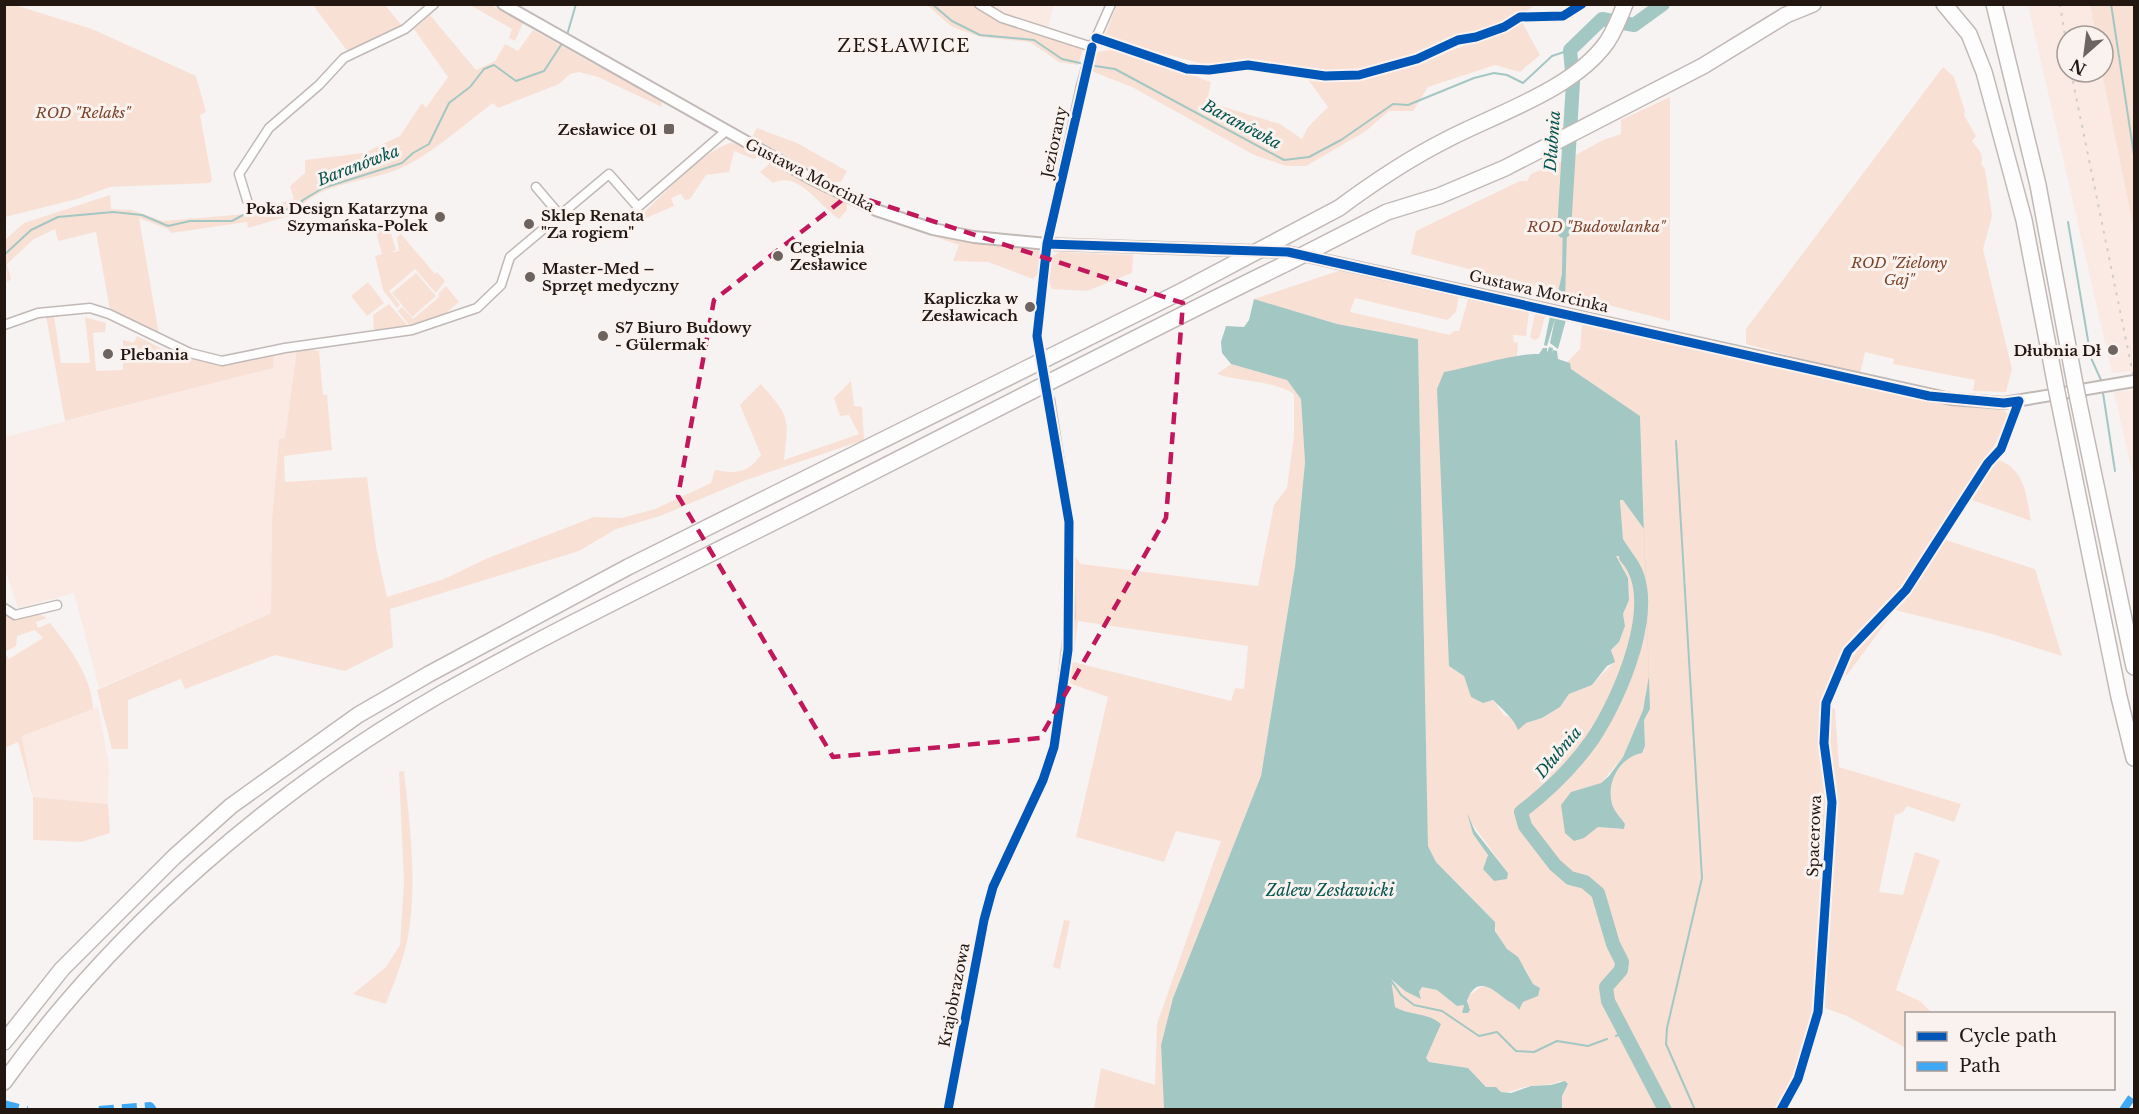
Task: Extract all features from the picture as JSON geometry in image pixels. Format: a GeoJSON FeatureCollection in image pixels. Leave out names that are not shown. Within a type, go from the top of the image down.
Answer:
{"type":"FeatureCollection","features":[{"type":"Feature","properties":{"kind":"highway"},"geometry":{"type":"LineString","coordinates":[[4,1042],[62,969],[174,857],[231,806],[358,715],[429,674],[628,567],[1182,291],[1339,208],[1393,170],[1547,90],[1579,70],[1607,42],[1625,4]]}},
{"type":"Feature","properties":{"kind":"highway"},"geometry":{"type":"LineString","coordinates":[[4,1082],[43,1030],[78,989],[182,882],[248,826],[370,739],[438,696],[610,605],[1387,212],[1439,196],[1505,168],[1703,66],[1786,15],[1813,4]]}},
{"type":"Feature","properties":{"kind":"highway"},"geometry":{"type":"LineString","coordinates":[[1944,4],[1969,34],[1984,72],[2024,220],[2057,395],[2119,697],[2134,758]]}},
{"type":"Feature","properties":{"kind":"highway"},"geometry":{"type":"LineString","coordinates":[[1994,4],[2037,185],[2134,667]]}},
{"type":"Feature","properties":{"kind":"street"},"geometry":{"type":"LineString","coordinates":[[247,200],[239,174],[268,128],[327,77],[344,58],[405,29],[434,4]]}},
{"type":"Feature","properties":{"kind":"street","name":"Gustawa Morcinka"},"geometry":{"type":"LineString","coordinates":[[503,4],[835,191],[896,217],[974,237],[1047,244],[1288,252],[1929,396],[2004,403],[2134,381]]}},
{"type":"Feature","properties":{"kind":"street"},"geometry":{"type":"LineString","coordinates":[[979,4],[1002,18],[1092,47]]}},
{"type":"Feature","properties":{"kind":"street","name":"Jeziorany"},"geometry":{"type":"LineString","coordinates":[[1037,336],[1047,244],[1092,47],[1111,4]]}},
{"type":"Feature","properties":{"kind":"street"},"geometry":{"type":"LineString","coordinates":[[4,326],[38,313],[90,308],[109,314],[185,351],[222,361],[285,348],[412,330],[477,308],[501,285],[510,257],[609,174],[638,207],[726,131]]}},
{"type":"Feature","properties":{"kind":"street"},"geometry":{"type":"LineString","coordinates":[[536,187],[559,214]]}},
{"type":"Feature","properties":{"kind":"street","name":"Krajobrazowa"},"geometry":{"type":"LineString","coordinates":[[948,1110],[984,920],[993,887],[1043,780],[1054,747],[1068,650],[1069,522],[1050,400]]}},
{"type":"Feature","properties":{"kind":"street","name":"Spacerowa"},"geometry":{"type":"LineString","coordinates":[[1781,1110],[1798,1079],[1818,1012],[1832,802],[1824,743],[1826,703],[1848,651],[1906,590],[1988,463],[2001,449],[2019,401]]}},
{"type":"Feature","properties":{"kind":"street"},"geometry":{"type":"LineString","coordinates":[[4,608],[15,615],[57,605]]}},
{"type":"Feature","properties":{"kind":"highlighted area"},"geometry":{"type":"Polygon","coordinates":[[[850,194],[1183,303],[1166,518],[1040,738],[833,757],[678,496],[714,300],[850,194]]]}},
{"type":"Feature","properties":{"kind":"shaded area"},"geometry":{"type":"Polygon","coordinates":[[[993,5],[1054,5],[1047,31],[993,9],[993,5]]]}},
{"type":"Feature","properties":{"kind":"shaded area"},"geometry":{"type":"Polygon","coordinates":[[[2028,5],[2090,5],[2094,24],[2055,24],[2055,84],[2104,84],[2134,231],[2134,371],[2112,373],[2028,5]]]}},
{"type":"Feature","properties":{"kind":"shaded area"},"geometry":{"type":"Polygon","coordinates":[[[297,348],[285,438],[279,439],[272,519],[271,613],[99,688],[74,593],[18,608],[5,569],[5,437],[272,368],[274,352],[297,348]]]}},
{"type":"Feature","properties":{"kind":"shaded area"},"geometry":{"type":"Polygon","coordinates":[[[2134,390],[2134,480],[2114,392],[2134,390]]]}},
{"type":"Feature","properties":{"kind":"shaded area"},"geometry":{"type":"Polygon","coordinates":[[[98,707],[109,765],[108,804],[33,797],[22,736],[98,707]]]}},
{"type":"Feature","properties":{"kind":"green space"},"geometry":{"type":"Polygon","coordinates":[[[1117,4],[1534,5],[1520,17],[1488,30],[1456,38],[1418,55],[1357,72],[1335,74],[1244,63],[1211,66],[1104,38],[1117,4]]]}},
{"type":"Feature","properties":{"kind":"green space","name":"ROD \"Relaks\""},"geometry":{"type":"Polygon","coordinates":[[[4,5],[15,5],[92,29],[196,76],[206,112],[200,115],[212,180],[210,183],[110,187],[77,199],[5,217],[4,5]]]}},
{"type":"Feature","properties":{"kind":"green space"},"geometry":{"type":"Polygon","coordinates":[[[313,5],[385,5],[402,26],[348,52],[313,5]]]}},
{"type":"Feature","properties":{"kind":"green space"},"geometry":{"type":"Polygon","coordinates":[[[470,5],[491,5],[523,23],[515,41],[509,38],[512,29],[470,5]]]}},
{"type":"Feature","properties":{"kind":"green space"},"geometry":{"type":"Polygon","coordinates":[[[927,5],[971,5],[1000,21],[1083,50],[1078,65],[1059,62],[1030,42],[981,37],[952,27],[927,5]]]}},
{"type":"Feature","properties":{"kind":"green space"},"geometry":{"type":"Polygon","coordinates":[[[2090,5],[2134,5],[2134,231],[2104,84],[2115,84],[2115,24],[2094,24],[2090,5]]]}},
{"type":"Feature","properties":{"kind":"green space"},"geometry":{"type":"Polygon","coordinates":[[[430,15],[476,70],[495,61],[505,44],[518,51],[533,30],[601,68],[608,67],[661,98],[662,107],[598,77],[579,72],[570,74],[559,84],[498,108],[493,103],[414,161],[390,172],[344,184],[316,195],[304,203],[295,214],[248,228],[247,222],[171,233],[168,229],[139,218],[159,335],[110,310],[96,232],[58,241],[55,229],[34,239],[7,264],[11,279],[7,282],[5,240],[24,223],[110,195],[111,209],[131,210],[163,221],[246,214],[294,199],[290,186],[305,173],[305,160],[364,153],[400,136],[422,103],[426,108],[448,77],[414,29],[430,15]]]}},
{"type":"Feature","properties":{"kind":"green space"},"geometry":{"type":"Polygon","coordinates":[[[1522,22],[1540,55],[1520,72],[1495,65],[1428,87],[1413,111],[1389,111],[1366,131],[1306,166],[1286,166],[1254,155],[1132,87],[1091,71],[1097,52],[1111,50],[1140,54],[1211,82],[1207,102],[1280,124],[1302,139],[1308,127],[1328,107],[1307,78],[1356,79],[1396,70],[1500,33],[1522,22]]]}},
{"type":"Feature","properties":{"kind":"green space","name":"ROD \"Zielony Gaj\""},"geometry":{"type":"Polygon","coordinates":[[[1943,67],[1954,77],[1965,111],[1964,115],[1976,136],[1972,141],[1981,154],[1981,164],[1985,169],[1992,216],[1983,249],[2012,369],[2006,392],[1973,391],[1975,380],[1893,364],[1894,359],[1865,352],[1860,374],[1746,344],[1746,329],[1943,67]]]}},
{"type":"Feature","properties":{"kind":"green space","name":"ROD \"Budowlanka\""},"geometry":{"type":"Polygon","coordinates":[[[1670,97],[1670,321],[1411,254],[1416,231],[1520,181],[1527,181],[1531,174],[1574,156],[1603,140],[1621,134],[1621,120],[1670,97]]]}},
{"type":"Feature","properties":{"kind":"green space"},"geometry":{"type":"Polygon","coordinates":[[[757,128],[797,143],[847,171],[841,182],[833,182],[752,137],[757,128]]]}},
{"type":"Feature","properties":{"kind":"green space"},"geometry":{"type":"Polygon","coordinates":[[[730,143],[742,145],[756,153],[757,157],[754,159],[734,151],[729,172],[706,175],[690,199],[685,200],[681,194],[671,198],[674,206],[644,219],[640,216],[695,165],[730,143]]]}},
{"type":"Feature","properties":{"kind":"green space"},"geometry":{"type":"Polygon","coordinates":[[[771,162],[847,202],[847,210],[839,219],[809,192],[792,181],[783,180],[773,183],[760,172],[771,162]]]}},
{"type":"Feature","properties":{"kind":"green space"},"geometry":{"type":"Polygon","coordinates":[[[388,224],[396,250],[391,252],[399,251],[397,237],[401,234],[435,274],[437,272],[445,281],[436,293],[415,269],[389,291],[400,305],[397,308],[383,290],[375,256],[382,254],[375,228],[388,224]]]}},
{"type":"Feature","properties":{"kind":"green space"},"geometry":{"type":"Polygon","coordinates":[[[908,228],[1040,251],[1041,270],[1033,279],[988,262],[953,261],[959,245],[908,228]]]}},
{"type":"Feature","properties":{"kind":"green space"},"geometry":{"type":"Polygon","coordinates":[[[1059,252],[1133,255],[1132,273],[1087,291],[1052,289],[1049,282],[1051,257],[1059,252]]]}},
{"type":"Feature","properties":{"kind":"green space"},"geometry":{"type":"Polygon","coordinates":[[[1344,269],[1459,295],[1456,312],[1447,320],[1355,298],[1350,312],[1450,335],[1454,331],[1459,331],[1469,296],[1529,312],[1526,336],[1513,335],[1514,342],[1518,343],[1517,357],[1506,360],[1464,676],[1471,697],[1493,700],[1504,715],[1526,723],[1542,718],[1560,707],[1569,694],[1592,685],[1614,662],[1611,650],[1619,642],[1625,626],[1623,614],[1629,600],[1628,578],[1615,556],[1620,556],[1633,570],[1635,557],[1623,539],[1620,499],[1623,499],[1644,527],[1640,416],[1571,369],[1570,363],[1567,362],[1580,349],[1582,324],[1605,326],[1916,398],[1961,405],[2004,408],[2005,412],[2010,415],[1992,450],[1910,579],[1852,640],[1830,676],[1823,701],[1830,803],[1816,1005],[1793,1085],[1776,1109],[1562,1109],[1562,1096],[1568,1085],[1560,1081],[1549,1085],[1501,1092],[1496,1087],[1486,1087],[1468,1068],[1429,1062],[1426,1058],[1441,1024],[1436,1020],[1395,1007],[1390,979],[1405,991],[1420,998],[1419,992],[1422,987],[1437,990],[1457,1006],[1464,1005],[1462,1013],[1468,1013],[1468,996],[1480,988],[1490,987],[1515,1004],[1531,997],[1531,984],[1522,965],[1501,941],[1495,922],[1436,862],[1428,846],[1418,339],[1337,324],[1254,299],[1344,269]],[[1649,680],[1643,710],[1623,757],[1601,783],[1572,792],[1588,832],[1598,827],[1624,829],[1625,824],[1612,804],[1611,787],[1621,765],[1634,755],[1642,753],[1645,746],[1644,720],[1649,680]],[[1468,818],[1473,834],[1488,855],[1483,869],[1508,873],[1468,818]]]}},
{"type":"Feature","properties":{"kind":"green space"},"geometry":{"type":"Polygon","coordinates":[[[416,273],[436,296],[412,317],[392,293],[416,273]]]}},
{"type":"Feature","properties":{"kind":"green space"},"geometry":{"type":"Polygon","coordinates":[[[368,282],[384,303],[367,316],[351,296],[368,282]]]}},
{"type":"Feature","properties":{"kind":"green space"},"geometry":{"type":"Polygon","coordinates":[[[446,286],[459,302],[440,318],[410,326],[398,311],[402,307],[413,319],[439,297],[438,294],[446,286]]]}},
{"type":"Feature","properties":{"kind":"green space"},"geometry":{"type":"Polygon","coordinates":[[[389,304],[408,326],[374,331],[373,315],[389,304]]]}},
{"type":"Feature","properties":{"kind":"green space"},"geometry":{"type":"Polygon","coordinates":[[[1535,313],[1545,316],[1539,338],[1534,340],[1530,337],[1535,313]]]}},
{"type":"Feature","properties":{"kind":"green space"},"geometry":{"type":"Polygon","coordinates":[[[46,316],[54,316],[61,363],[90,363],[85,317],[106,323],[105,332],[93,333],[96,371],[123,370],[123,340],[134,343],[137,336],[178,357],[181,352],[205,361],[238,361],[274,352],[273,368],[65,421],[46,316]]]}},
{"type":"Feature","properties":{"kind":"green space"},"geometry":{"type":"Polygon","coordinates":[[[297,348],[319,351],[323,395],[327,395],[332,450],[284,456],[285,482],[367,477],[376,547],[387,597],[444,579],[488,558],[594,517],[622,518],[655,509],[711,483],[715,470],[736,472],[747,469],[761,455],[740,405],[761,384],[778,404],[785,418],[787,435],[784,460],[859,434],[849,415],[840,416],[834,398],[851,381],[854,406],[862,407],[864,440],[746,480],[660,516],[616,529],[579,551],[390,609],[393,647],[345,671],[275,655],[185,689],[181,679],[128,700],[128,749],[112,749],[97,690],[271,613],[272,519],[279,439],[285,438],[297,348]]]}},
{"type":"Feature","properties":{"kind":"green space"},"geometry":{"type":"Polygon","coordinates":[[[1231,364],[1287,380],[1301,399],[1305,462],[1295,567],[1261,776],[1173,998],[1161,1045],[1164,1109],[1094,1109],[1101,1068],[1155,1085],[1157,1024],[1221,841],[1176,831],[1164,862],[1076,837],[1108,697],[1066,682],[1073,554],[1081,564],[1258,586],[1274,505],[1287,488],[1294,436],[1294,394],[1276,386],[1217,374],[1231,364]],[[1078,621],[1073,662],[1231,701],[1235,688],[1244,689],[1248,646],[1078,621]]]}},
{"type":"Feature","properties":{"kind":"green space"},"geometry":{"type":"Polygon","coordinates":[[[1996,459],[2013,469],[2023,483],[2031,521],[1972,500],[1996,459]]]}},
{"type":"Feature","properties":{"kind":"green space"},"geometry":{"type":"Polygon","coordinates":[[[1946,540],[2035,569],[2062,656],[1992,634],[1895,610],[1923,575],[1946,540]]]}},
{"type":"Feature","properties":{"kind":"green space"},"geometry":{"type":"Polygon","coordinates":[[[1895,610],[1847,675],[1842,674],[1863,642],[1895,610]]]}},
{"type":"Feature","properties":{"kind":"green space"},"geometry":{"type":"Polygon","coordinates":[[[4,612],[10,617],[39,614],[47,618],[36,622],[38,628],[50,623],[58,633],[79,663],[92,697],[93,709],[22,736],[33,797],[18,742],[5,748],[5,653],[9,659],[43,638],[35,630],[17,636],[16,646],[5,652],[4,612]]]}},
{"type":"Feature","properties":{"kind":"green space"},"geometry":{"type":"Polygon","coordinates":[[[1830,708],[1835,709],[1839,767],[1961,804],[1954,822],[1907,806],[1903,812],[1895,815],[1879,892],[1903,895],[1915,852],[1940,860],[1896,990],[1920,1001],[1931,1012],[1905,1012],[1905,1047],[1847,1016],[1822,1007],[1836,825],[1836,804],[1826,743],[1830,708]]]}},
{"type":"Feature","properties":{"kind":"green space"},"geometry":{"type":"Polygon","coordinates":[[[404,771],[412,856],[412,900],[407,942],[386,1004],[353,994],[386,967],[400,945],[404,883],[399,772],[404,771]]]}},
{"type":"Feature","properties":{"kind":"green space"},"geometry":{"type":"Polygon","coordinates":[[[33,797],[108,804],[110,833],[81,842],[33,840],[33,797]]]}},
{"type":"Feature","properties":{"kind":"green space"},"geometry":{"type":"Polygon","coordinates":[[[1064,920],[1070,921],[1060,969],[1053,967],[1064,920]]]}},
{"type":"Feature","properties":{"kind":"water"},"geometry":{"type":"Polygon","coordinates":[[[1563,214],[1567,230],[1565,304],[1556,302],[1562,274],[1563,214]]]}},
{"type":"Feature","properties":{"kind":"water","name":"Zalew Zesławicki"},"geometry":{"type":"Polygon","coordinates":[[[1254,299],[1337,324],[1418,339],[1428,846],[1436,862],[1495,922],[1495,931],[1507,949],[1518,957],[1533,984],[1540,988],[1538,996],[1523,1002],[1519,1010],[1514,1004],[1488,987],[1479,986],[1470,993],[1467,1001],[1470,1010],[1468,1013],[1462,1013],[1464,1005],[1457,1006],[1437,990],[1422,987],[1419,992],[1421,999],[1405,991],[1391,979],[1395,1007],[1436,1020],[1441,1024],[1426,1058],[1429,1062],[1468,1068],[1486,1087],[1496,1087],[1501,1092],[1511,1093],[1531,1086],[1551,1085],[1565,1081],[1568,1084],[1562,1096],[1562,1109],[1164,1109],[1161,1045],[1173,998],[1261,776],[1295,567],[1305,462],[1301,399],[1287,380],[1231,364],[1222,353],[1221,342],[1226,326],[1244,327],[1249,320],[1254,299]]]}},
{"type":"Feature","properties":{"kind":"water"},"geometry":{"type":"Polygon","coordinates":[[[1550,316],[1566,320],[1558,349],[1550,343],[1555,319],[1547,346],[1544,345],[1550,316]]]}},
{"type":"Feature","properties":{"kind":"water"},"geometry":{"type":"Polygon","coordinates":[[[1549,347],[1553,348],[1552,354],[1553,350],[1557,351],[1558,359],[1570,363],[1571,369],[1640,416],[1644,529],[1623,500],[1620,500],[1623,539],[1635,557],[1640,571],[1633,570],[1620,556],[1616,556],[1628,578],[1629,600],[1623,614],[1625,626],[1619,642],[1611,650],[1615,662],[1607,666],[1592,685],[1569,694],[1560,707],[1542,718],[1526,723],[1518,730],[1511,718],[1493,700],[1483,703],[1471,697],[1464,676],[1449,666],[1437,389],[1444,372],[1506,358],[1539,354],[1543,348],[1547,348],[1547,353],[1549,347]]]}},
{"type":"Feature","properties":{"kind":"water"},"geometry":{"type":"Polygon","coordinates":[[[1649,677],[1650,709],[1644,720],[1645,746],[1642,753],[1634,755],[1621,765],[1611,787],[1612,804],[1625,824],[1624,829],[1598,827],[1584,838],[1574,841],[1565,833],[1561,805],[1571,792],[1601,783],[1623,757],[1643,710],[1649,677]]]}},
{"type":"Feature","properties":{"kind":"water"},"geometry":{"type":"Polygon","coordinates":[[[1467,813],[1475,831],[1508,873],[1507,879],[1494,881],[1483,869],[1488,855],[1473,834],[1467,813]]]}},
{"type":"Feature","properties":{"kind":"waterway","name":"Baranówka"},"geometry":{"type":"LineString","coordinates":[[567,35],[576,4]]}},
{"type":"Feature","properties":{"kind":"waterway","name":"Baranówka"},"geometry":{"type":"LineString","coordinates":[[932,4],[952,21],[980,35],[1034,40],[1062,59],[1080,63]]}},
{"type":"Feature","properties":{"kind":"waterway","name":"Dłubnia"},"geometry":{"type":"LineString","coordinates":[[1564,231],[1573,82],[1570,50],[1602,19],[1634,25],[1663,4]]}},
{"type":"Feature","properties":{"kind":"waterway"},"geometry":{"type":"LineString","coordinates":[[2111,4],[2134,155]]}},
{"type":"Feature","properties":{"kind":"waterway","name":"Baranówka"},"geometry":{"type":"LineString","coordinates":[[4,255],[31,230],[58,217],[113,212],[142,215],[168,226],[190,221],[232,221],[243,215],[296,208],[303,200],[323,188],[402,163],[413,153],[429,144],[449,103],[470,87],[484,69],[494,65],[516,81],[544,71],[563,42]]}},
{"type":"Feature","properties":{"kind":"waterway","name":"Baranówka"},"geometry":{"type":"LineString","coordinates":[[1095,66],[1115,69],[1284,160],[1309,157],[1341,140],[1393,104],[1408,105],[1474,78],[1494,73],[1507,75],[1523,83],[1552,56],[1570,50]]}},
{"type":"Feature","properties":{"kind":"waterway"},"geometry":{"type":"LineString","coordinates":[[2068,222],[2091,358],[2101,380]]}},
{"type":"Feature","properties":{"kind":"waterway"},"geometry":{"type":"LineString","coordinates":[[2103,393],[2115,471]]}},
{"type":"Feature","properties":{"kind":"waterway"},"geometry":{"type":"LineString","coordinates":[[1676,441],[1702,878],[1667,1028],[1666,1044],[1695,1110]]}},
{"type":"Feature","properties":{"kind":"waterway","name":"Dłubnia"},"geometry":{"type":"LineString","coordinates":[[1626,557],[1637,575],[1641,598],[1640,623],[1625,676],[1603,722],[1585,750],[1559,779],[1521,812],[1525,826],[1555,865],[1570,878],[1585,882],[1598,893],[1613,944],[1622,962],[1621,970],[1606,987],[1608,1001],[1665,1110]]}},
{"type":"Feature","properties":{"kind":"waterway"},"geometry":{"type":"LineString","coordinates":[[1390,979],[1401,995],[1414,1005],[1442,1011],[1479,1036],[1497,1032],[1516,1051],[1534,1052],[1557,1041],[1588,1046],[1607,1039]]}},
{"type":"Feature","properties":{"kind":"waterway"},"geometry":{"type":"LineString","coordinates":[[1616,1036],[1624,1032]]}},
{"type":"Feature","properties":{"kind":"tunnel"},"geometry":{"type":"LineString","coordinates":[[1037,336],[1050,400]]}},
{"type":"Feature","properties":{"kind":"railway"},"geometry":{"type":"LineString","coordinates":[[2060,4],[2063,24]]}},
{"type":"Feature","properties":{"kind":"railway"},"geometry":{"type":"LineString","coordinates":[[2073,84],[2134,379]]}},
{"type":"Feature","properties":{"kind":"marked path"},"geometry":{"type":"LineString","coordinates":[[2123,1110],[2134,1094]]}},
{"type":"Feature","properties":{"kind":"marked path"},"geometry":{"type":"LineString","coordinates":[[4,1104],[27,1110]]}},
{"type":"Feature","properties":{"kind":"marked path"},"geometry":{"type":"LineString","coordinates":[[99,1110],[150,1106],[153,1110]]}},
{"type":"Feature","properties":{"kind":"cycle path"},"geometry":{"type":"LineString","coordinates":[[1096,38],[1187,69],[1209,70],[1248,65],[1325,76],[1359,75],[1417,59],[1458,40],[1476,37],[1504,27],[1520,17],[1563,16],[1582,4]]}},
{"type":"Feature","properties":{"kind":"cycle path"},"geometry":{"type":"LineString","coordinates":[[948,1110],[984,920],[993,887],[1043,780],[1054,747],[1068,650],[1069,522],[1037,336],[1047,244],[1092,47]]}},
{"type":"Feature","properties":{"kind":"cycle path"},"geometry":{"type":"LineString","coordinates":[[1047,244],[1288,252],[1929,396],[2004,403],[2019,401],[2001,449],[1988,463],[1906,590],[1848,651],[1826,703],[1824,743],[1832,802],[1818,1012],[1798,1079],[1781,1110]]}},
{"type":"Feature","properties":{"kind":"place","name":"Zesławice 01"},"geometry":{"type":"Point","coordinates":[669,129]}},
{"type":"Feature","properties":{"kind":"place","name":"Poka Design Katarzyna Szymańska-Polek"},"geometry":{"type":"Point","coordinates":[440,217]}},
{"type":"Feature","properties":{"kind":"place","name":"Sklep Renata \"Za rogiem\""},"geometry":{"type":"Point","coordinates":[529,224]}},
{"type":"Feature","properties":{"kind":"place","name":"Cegielnia Zesławice"},"geometry":{"type":"Point","coordinates":[778,256]}},
{"type":"Feature","properties":{"kind":"place","name":"Master-Med – Sprzęt medyczny"},"geometry":{"type":"Point","coordinates":[530,277]}},
{"type":"Feature","properties":{"kind":"place","name":"Kapliczka w Zesławicach"},"geometry":{"type":"Point","coordinates":[1030,307]}},
{"type":"Feature","properties":{"kind":"place","name":"S7 Biuro Budowy - Gülermak"},"geometry":{"type":"Point","coordinates":[603,336]}},
{"type":"Feature","properties":{"kind":"place","name":"Dłubnia Dł"},"geometry":{"type":"Point","coordinates":[2113,350]}},
{"type":"Feature","properties":{"kind":"place","name":"Plebania"},"geometry":{"type":"Point","coordinates":[108,354]}},
{"type":"Feature","properties":{"kind":"district","name":"ZESŁAWICE"},"geometry":{"type":"Point","coordinates":[904,46]}}]}
